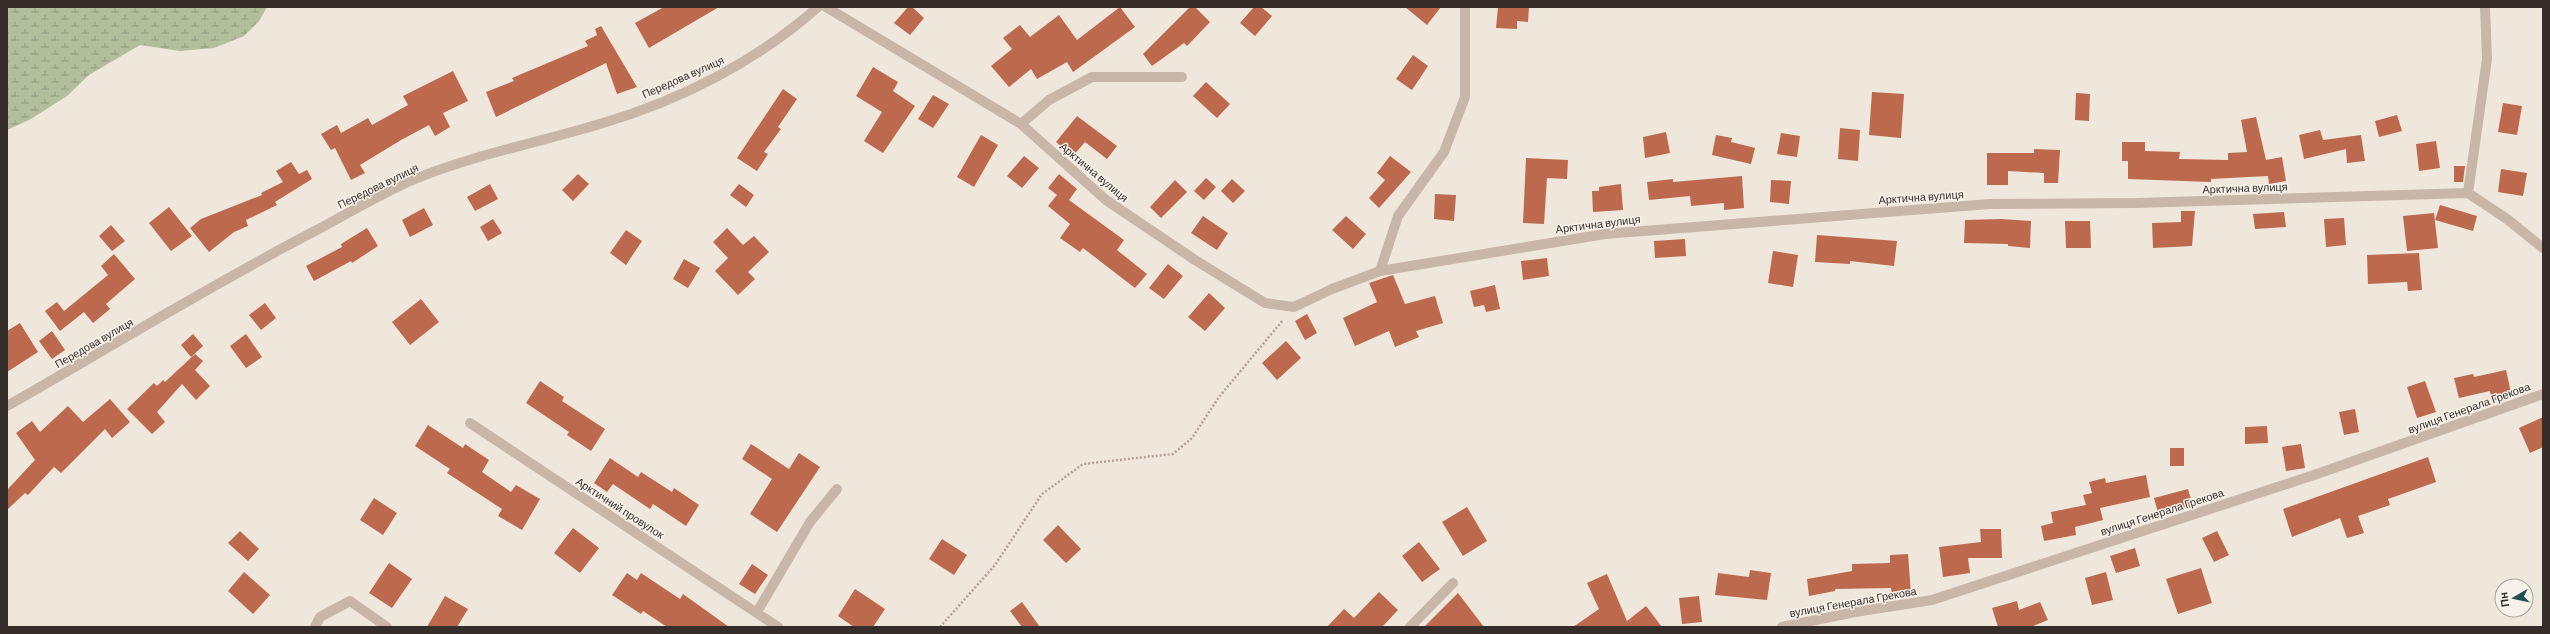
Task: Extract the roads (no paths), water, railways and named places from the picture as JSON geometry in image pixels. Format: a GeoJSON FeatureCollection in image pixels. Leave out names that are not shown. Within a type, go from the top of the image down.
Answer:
{"type":"FeatureCollection","features":[{"type":"Feature","properties":{"kind":"street","name":"Передова вулиця"},"geometry":{"type":"LineString","coordinates":[[7,406],[250,265],[385,194],[412,181],[447,168],[606,123],[682,93],[743,63],[788,34],[818,7]]}},
{"type":"Feature","properties":{"kind":"street","name":"Арктична вулиця"},"geometry":{"type":"LineString","coordinates":[[826,7],[1022,124],[1106,200],[1265,303],[1294,307],[1332,289],[1380,271],[1605,234],[1990,204],[2136,203],[2468,192]]}},
{"type":"Feature","properties":{"kind":"street"},"geometry":{"type":"LineString","coordinates":[[1380,271],[1398,216],[1444,152],[1465,97],[1465,7]]}},
{"type":"Feature","properties":{"kind":"street"},"geometry":{"type":"LineString","coordinates":[[2484,7],[2487,59],[2468,192],[2507,219],[2543,248]]}},
{"type":"Feature","properties":{"kind":"street"},"geometry":{"type":"LineString","coordinates":[[1022,124],[1049,100],[1092,77],[1182,77]]}},
{"type":"Feature","properties":{"kind":"street","name":"вулиця Генерала Грекова"},"geometry":{"type":"LineString","coordinates":[[1782,627],[1855,612],[1932,600],[2317,474],[2543,394]]}},
{"type":"Feature","properties":{"kind":"street","name":"Арктичний провулок"},"geometry":{"type":"LineString","coordinates":[[470,423],[778,627]]}},
{"type":"Feature","properties":{"kind":"street"},"geometry":{"type":"LineString","coordinates":[[757,612],[810,522],[837,489]]}},
{"type":"Feature","properties":{"kind":"street"},"geometry":{"type":"LineString","coordinates":[[1410,627],[1453,583]]}},
{"type":"Feature","properties":{"kind":"street"},"geometry":{"type":"LineString","coordinates":[[315,627],[320,617],[350,601],[387,627]]}}]}
